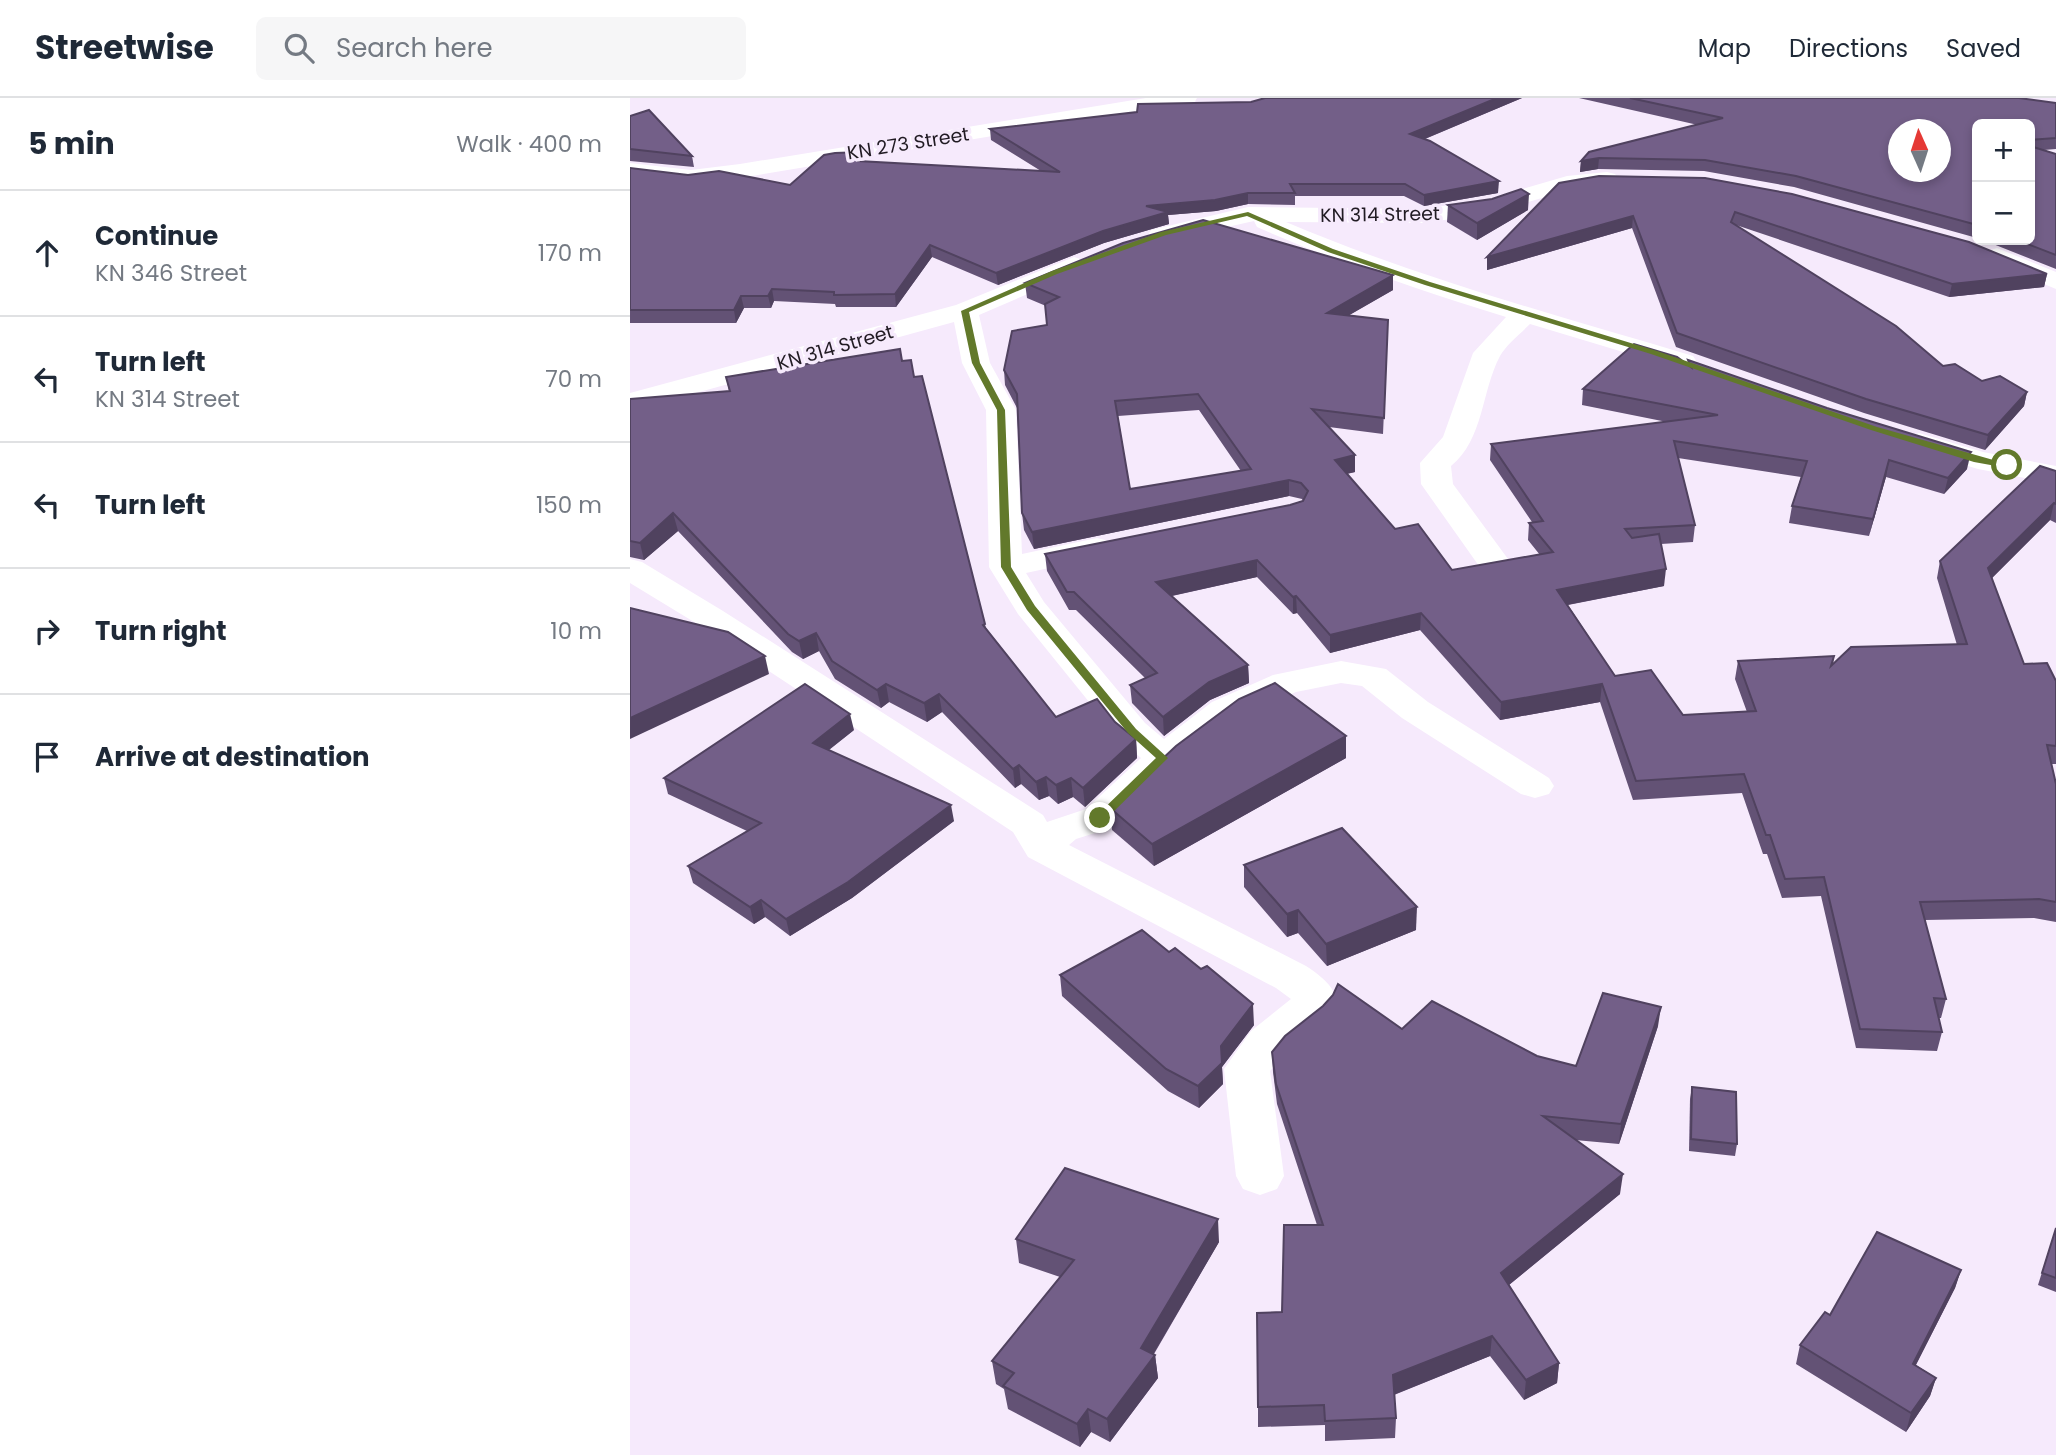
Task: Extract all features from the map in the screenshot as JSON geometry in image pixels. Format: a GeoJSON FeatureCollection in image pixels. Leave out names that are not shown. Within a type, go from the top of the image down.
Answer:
{"type":"FeatureCollection","features":[{"type":"Feature","properties":{"kind":"street","name":"KN 273 Street"},"geometry":{"type":"LineString","coordinates":[[630,170],[691,177],[740,171],[1186,98]]}},
{"type":"Feature","properties":{"kind":"street","name":"KN 314 Street"},"geometry":{"type":"LineString","coordinates":[[1139,242],[1248,214],[1424,216],[1491,206],[1567,183],[1634,178]]}},
{"type":"Feature","properties":{"kind":"street"},"geometry":{"type":"LineString","coordinates":[[1248,214],[1331,250],[1524,314],[1571,326],[1706,370]]}},
{"type":"Feature","properties":{"kind":"street"},"geometry":{"type":"LineString","coordinates":[[1976,248],[2056,281]]}},
{"type":"Feature","properties":{"kind":"street","name":"KN 314 Street"},"geometry":{"type":"LineString","coordinates":[[630,402],[965,311],[1102,254]]}},
{"type":"Feature","properties":{"kind":"street"},"geometry":{"type":"LineString","coordinates":[[965,311],[976,363],[1001,410],[1006,567],[1030,607],[1132,731],[1163,758]]}},
{"type":"Feature","properties":{"kind":"street"},"geometry":{"type":"LineString","coordinates":[[1491,559],[1437,484],[1435,463],[1449,452],[1458,437],[1487,353],[1524,314]]}},
{"type":"Feature","properties":{"kind":"street"},"geometry":{"type":"LineString","coordinates":[[1900,436],[1978,460],[2056,475]]}},
{"type":"Feature","properties":{"kind":"street"},"geometry":{"type":"LineString","coordinates":[[1006,567],[1128,542]]}},
{"type":"Feature","properties":{"kind":"street"},"geometry":{"type":"LineString","coordinates":[[630,569],[711,618],[1029,824],[1042,848],[1308,988],[1314,999],[1314,1007],[1267,1043],[1247,1069],[1260,1176]]}},
{"type":"Feature","properties":{"kind":"street"},"geometry":{"type":"LineString","coordinates":[[1042,848],[1062,830],[1100,818],[1163,758],[1225,710],[1286,683],[1341,672],[1373,677],[1415,710],[1535,786]]}},
{"type":"Feature","properties":{"kind":"building"},"geometry":{"type":"Polygon","coordinates":[[[1265,98],[1497,98],[1410,134],[1430,141],[1499,181],[1424,195],[1405,184],[1290,184],[1295,193],[1248,193],[1215,200],[1146,206],[1168,212],[1103,231],[996,273],[930,245],[895,294],[834,295],[834,292],[772,289],[768,296],[741,296],[734,310],[630,310],[630,168],[688,175],[719,171],[790,185],[824,155],[861,152],[858,161],[1060,172],[990,129],[1137,112],[1138,104],[1251,102],[1265,98]]]}},
{"type":"Feature","properties":{"kind":"building"},"geometry":{"type":"Polygon","coordinates":[[[1630,98],[2019,98],[2056,103],[2056,138],[2035,140],[2035,119],[1972,119],[1972,224],[1796,176],[1705,160],[1599,158],[1581,161],[1589,152],[1723,118],[1630,98]]]}},
{"type":"Feature","properties":{"kind":"building"},"geometry":{"type":"Polygon","coordinates":[[[649,110],[692,156],[630,149],[630,116],[649,110]]]}},
{"type":"Feature","properties":{"kind":"building"},"geometry":{"type":"Polygon","coordinates":[[[2035,148],[2056,154],[2056,255],[2030,245],[2035,245],[2035,148]]]}},
{"type":"Feature","properties":{"kind":"building"},"geometry":{"type":"Polygon","coordinates":[[[1599,176],[1705,178],[1792,194],[1969,242],[2047,274],[1952,284],[1735,212],[1731,222],[1896,326],[1943,366],[1955,364],[1982,381],[2000,376],[2027,392],[1988,435],[1866,399],[1677,333],[1633,216],[1487,257],[1559,183],[1599,176]]]}},
{"type":"Feature","properties":{"kind":"building"},"geometry":{"type":"Polygon","coordinates":[[[1521,189],[1529,194],[1477,223],[1448,205],[1492,199],[1521,189]]]}},
{"type":"Feature","properties":{"kind":"building"},"geometry":{"type":"Polygon","coordinates":[[[1203,220],[1393,275],[1327,313],[1388,320],[1384,418],[1312,409],[1355,455],[1335,460],[1395,529],[1418,524],[1452,570],[1553,552],[1529,523],[1543,521],[1491,444],[1718,415],[1583,389],[1634,344],[1677,357],[1691,367],[1688,360],[1827,408],[1971,452],[1948,478],[1889,460],[1873,519],[1792,506],[1807,461],[1674,441],[1695,525],[1625,529],[1632,538],[1659,534],[1666,569],[1557,590],[1615,676],[1651,670],[1683,715],[1756,711],[1738,661],[1834,656],[1831,666],[1851,647],[1967,644],[1940,561],[2040,466],[2056,471],[2056,504],[1988,568],[2024,664],[2047,663],[2056,681],[2056,746],[2047,745],[2056,784],[2056,902],[2039,899],[1920,902],[1946,999],[1934,998],[1942,1032],[1860,1029],[1824,877],[1785,879],[1744,774],[1636,781],[1602,684],[1501,702],[1421,613],[1330,635],[1296,596],[1293,597],[1257,560],[1156,582],[1248,665],[1209,682],[1163,717],[1130,685],[1157,673],[1074,592],[1067,592],[1045,554],[1290,505],[1303,501],[1308,491],[1301,483],[1289,480],[1032,532],[1022,513],[1017,394],[1004,370],[1012,331],[1047,325],[1045,304],[1059,297],[1025,283],[1123,243],[1203,220]],[[1198,394],[1115,401],[1130,489],[1251,469],[1198,394]]]}},
{"type":"Feature","properties":{"kind":"building"},"geometry":{"type":"Polygon","coordinates":[[[900,349],[902,361],[911,360],[914,377],[922,376],[985,624],[983,625],[1056,717],[1097,699],[1115,722],[1136,739],[1083,788],[1071,778],[1056,785],[1046,777],[1036,782],[1019,765],[1013,769],[939,694],[924,703],[886,684],[877,690],[832,661],[816,633],[799,641],[788,634],[673,513],[640,543],[630,541],[630,399],[730,391],[726,377],[900,349]]]}},
{"type":"Feature","properties":{"kind":"building"},"geometry":{"type":"Polygon","coordinates":[[[630,608],[728,632],[765,656],[630,718],[630,608]]]}},
{"type":"Feature","properties":{"kind":"building"},"geometry":{"type":"Polygon","coordinates":[[[1275,683],[1346,736],[1152,844],[1110,808],[1176,746],[1239,699],[1275,683]]]}},
{"type":"Feature","properties":{"kind":"building"},"geometry":{"type":"Polygon","coordinates":[[[805,684],[850,714],[813,743],[951,805],[848,882],[786,919],[761,900],[750,907],[688,866],[761,823],[664,778],[805,684]]]}},
{"type":"Feature","properties":{"kind":"building"},"geometry":{"type":"Polygon","coordinates":[[[1342,828],[1417,907],[1326,944],[1298,910],[1287,914],[1244,865],[1342,828]]]}},
{"type":"Feature","properties":{"kind":"building"},"geometry":{"type":"Polygon","coordinates":[[[1142,930],[1169,952],[1175,948],[1201,969],[1207,966],[1253,1004],[1221,1046],[1222,1063],[1198,1086],[1166,1069],[1060,975],[1142,930]]]}},
{"type":"Feature","properties":{"kind":"building"},"geometry":{"type":"Polygon","coordinates":[[[1338,984],[1402,1029],[1432,1001],[1537,1056],[1576,1066],[1603,993],[1661,1007],[1621,1124],[1543,1116],[1623,1174],[1501,1273],[1559,1363],[1526,1380],[1492,1336],[1393,1375],[1396,1418],[1325,1421],[1324,1405],[1258,1407],[1257,1313],[1282,1312],[1284,1225],[1323,1225],[1276,1084],[1272,1052],[1285,1036],[1323,1006],[1338,984]]]}},
{"type":"Feature","properties":{"kind":"building"},"geometry":{"type":"Polygon","coordinates":[[[1692,1087],[1736,1092],[1737,1144],[1691,1139],[1692,1087]]]}},
{"type":"Feature","properties":{"kind":"building"},"geometry":{"type":"Polygon","coordinates":[[[1065,1168],[1218,1219],[1141,1348],[1155,1355],[1107,1419],[1088,1409],[1077,1424],[1003,1386],[1014,1373],[992,1361],[1074,1260],[1016,1239],[1065,1168]]]}},
{"type":"Feature","properties":{"kind":"building"},"geometry":{"type":"Polygon","coordinates":[[[2056,1228],[2056,1278],[2042,1273],[2056,1228]]]}},
{"type":"Feature","properties":{"kind":"building"},"geometry":{"type":"Polygon","coordinates":[[[1877,1232],[1961,1270],[1913,1364],[1936,1378],[1911,1413],[1800,1345],[1825,1312],[1830,1315],[1877,1232]]]}},
{"type":"Feature","properties":{"kind":"route"},"geometry":{"type":"LineString","coordinates":[[1100,818],[1163,758],[1132,731],[1030,607],[1006,567],[1001,410],[976,363],[965,311],[1054,273],[1163,233],[1248,214],[1331,250],[1427,284],[1654,352],[1835,416],[1978,460],[2007,465]]}}]}
